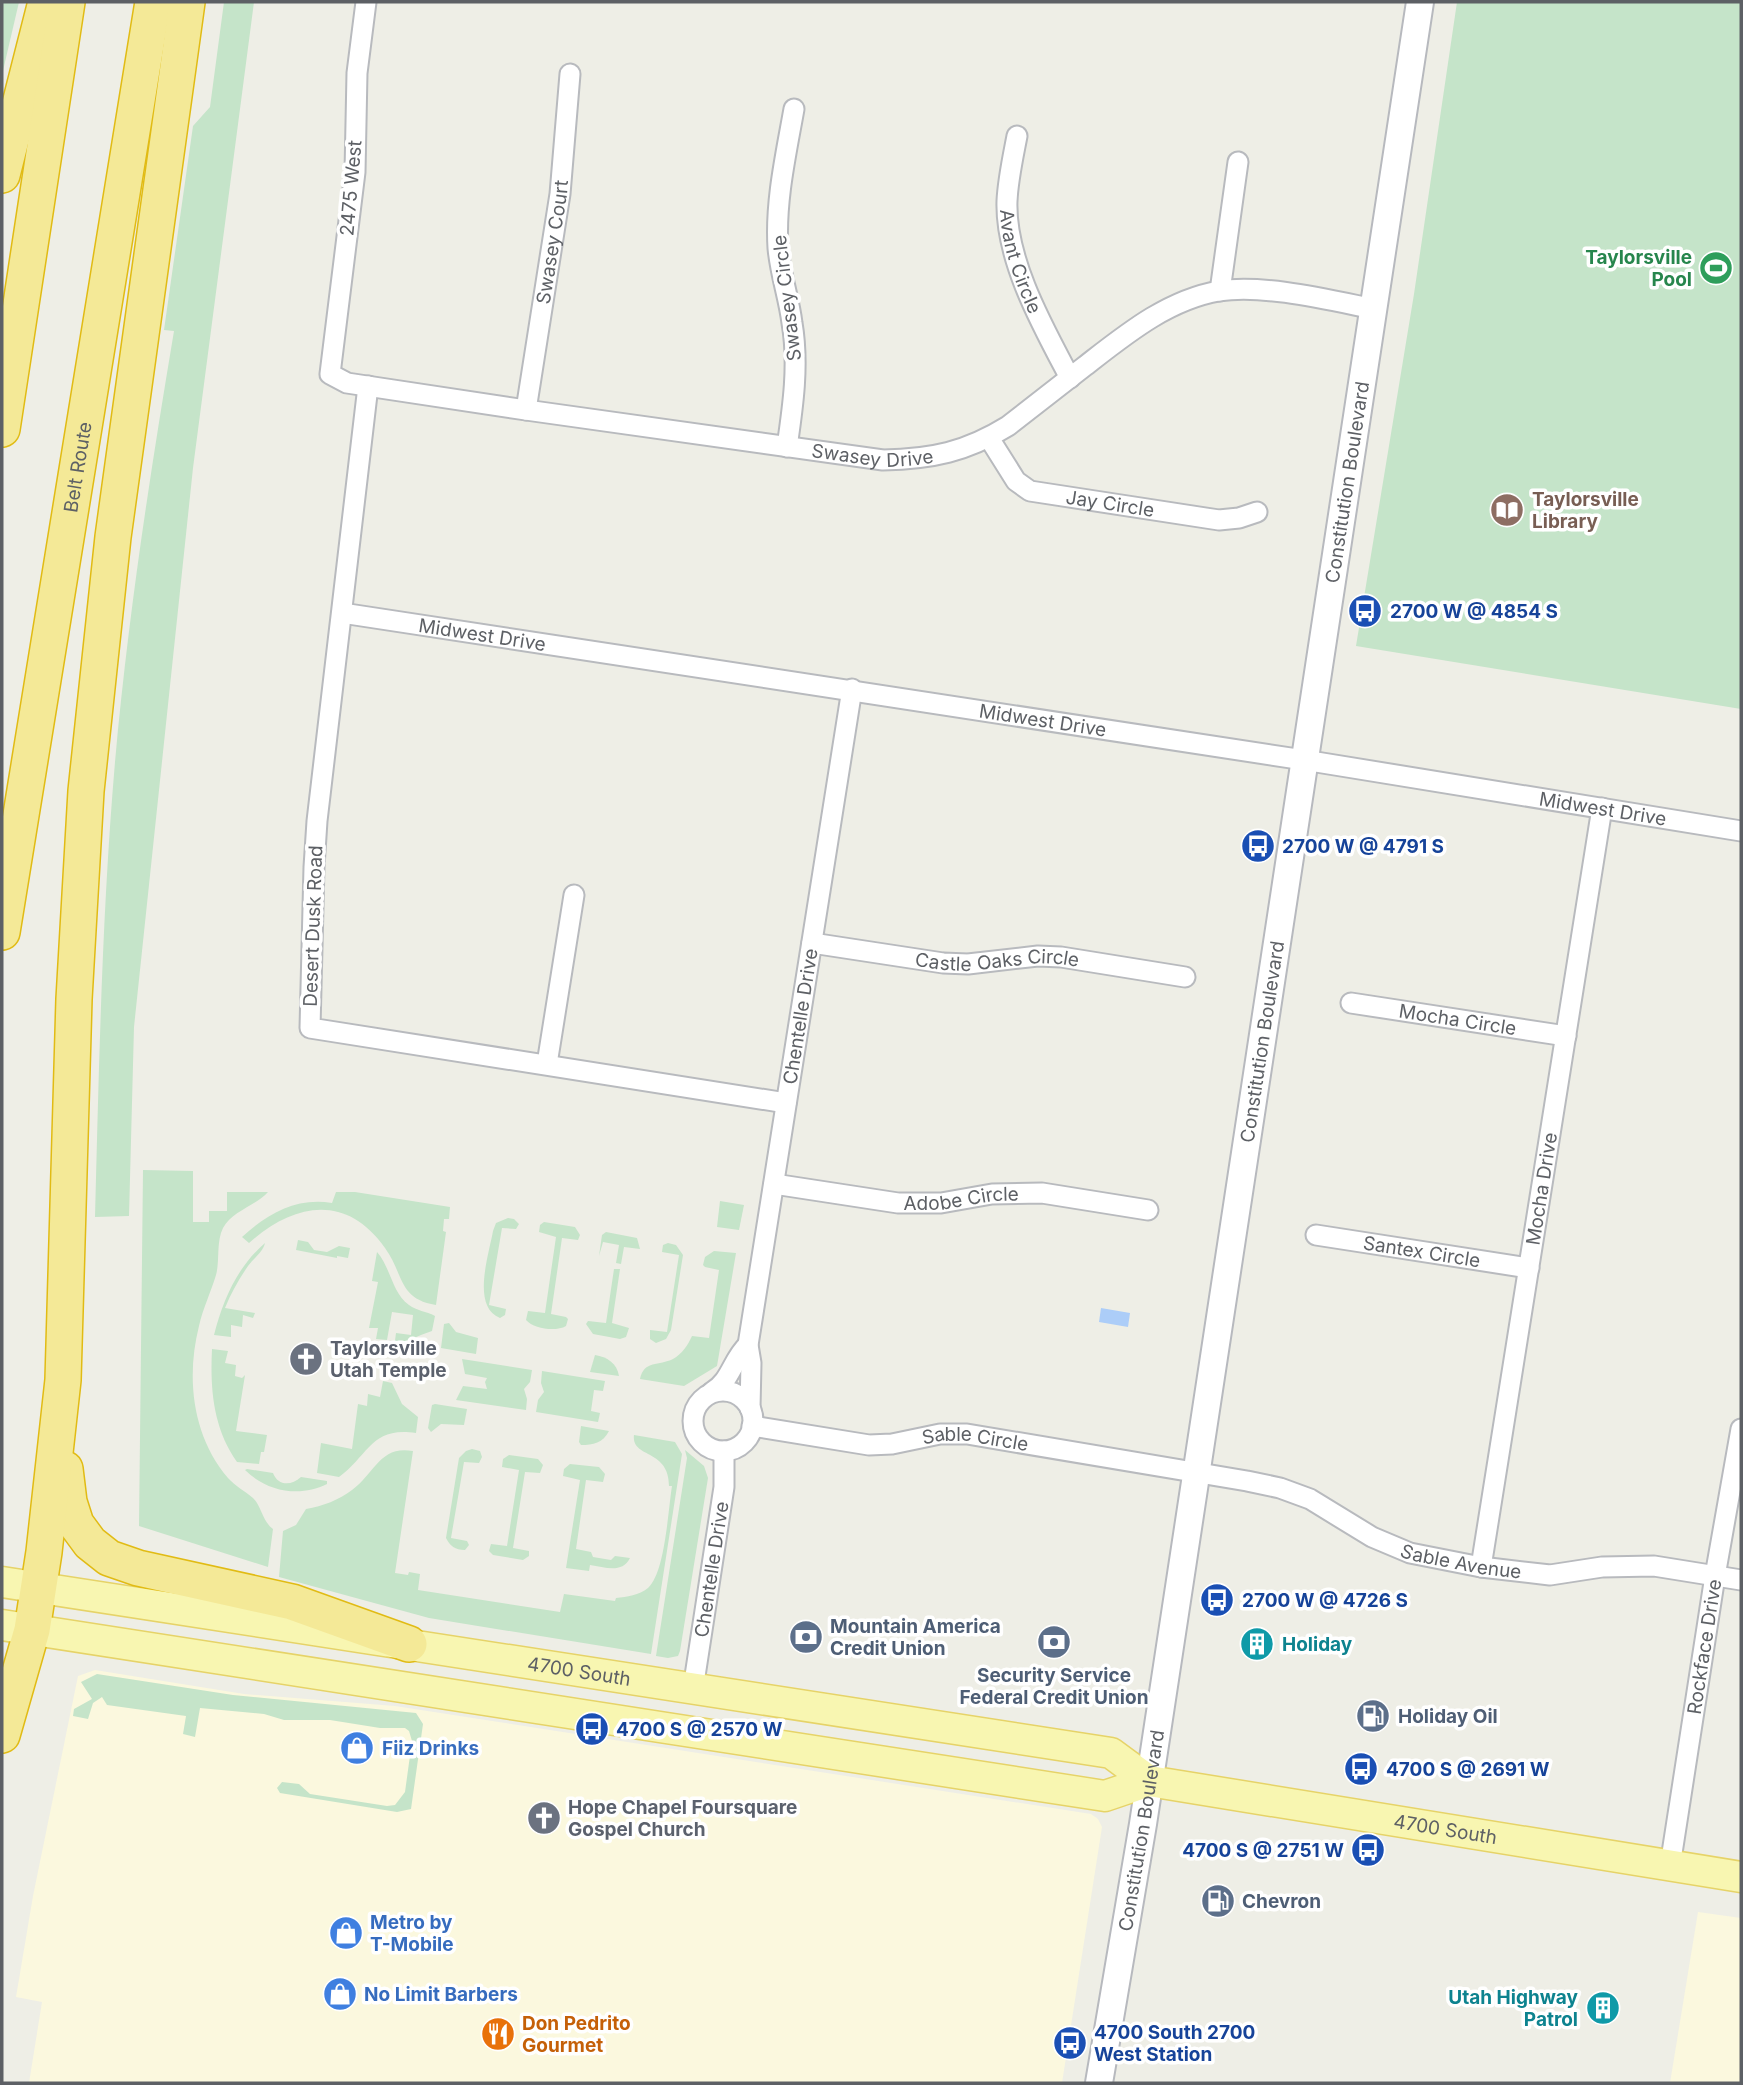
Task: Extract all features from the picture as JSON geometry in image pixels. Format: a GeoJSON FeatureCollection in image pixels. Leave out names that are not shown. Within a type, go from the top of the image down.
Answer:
{"type":"FeatureCollection","features":[{"type":"Feature","properties":{"kind":"highway"},"geometry":{"type":"LineString","coordinates":[[2,175],[46,2]]}},
{"type":"Feature","properties":{"kind":"highway"},"geometry":{"type":"LineString","coordinates":[[2,429],[67,2]]}},
{"type":"Feature","properties":{"kind":"highway","name":"Belt Route"},"geometry":{"type":"LineString","coordinates":[[2,932],[153,2]]}},
{"type":"Feature","properties":{"kind":"highway"},"geometry":{"type":"LineString","coordinates":[[187,2],[112,549],[86,791],[74,999],[63,1380],[63,1443],[69,1502],[82,1533],[99,1551],[123,1564],[292,1602],[409,1644]]}},
{"type":"Feature","properties":{"kind":"highway"},"geometry":{"type":"LineString","coordinates":[[2,1735],[17,1628],[38,1587],[63,1380]]}},
{"type":"Feature","properties":{"kind":"main road","name":"Constitution Boulevard"},"geometry":{"type":"LineString","coordinates":[[1099,2083],[1149,1781],[1420,2]]}},
{"type":"Feature","properties":{"kind":"main road","name":"4700 South"},"geometry":{"type":"LineString","coordinates":[[2,1582],[1111,1753],[1149,1781],[1741,1877]]}},
{"type":"Feature","properties":{"kind":"main road","name":"4700 South"},"geometry":{"type":"LineString","coordinates":[[17,1628],[1105,1796],[1149,1781]]}},
{"type":"Feature","properties":{"kind":"street","name":"2475 West"},"geometry":{"type":"LineString","coordinates":[[330,374],[355,172],[358,73],[366,2]]}},
{"type":"Feature","properties":{"kind":"street","name":"Swasey Court"},"geometry":{"type":"LineString","coordinates":[[526,411],[560,194],[570,74]]}},
{"type":"Feature","properties":{"kind":"street","name":"Swasey Circle"},"geometry":{"type":"LineString","coordinates":[[787,447],[795,380],[795,351],[793,325],[779,251],[778,226],[794,109]]}},
{"type":"Feature","properties":{"kind":"street","name":"Avant Circle"},"geometry":{"type":"LineString","coordinates":[[1017,136],[1007,200],[1014,253],[1049,340],[1070,379]]}},
{"type":"Feature","properties":{"kind":"street"},"geometry":{"type":"LineString","coordinates":[[1220,291],[1238,162]]}},
{"type":"Feature","properties":{"kind":"street","name":"Swasey Drive"},"geometry":{"type":"LineString","coordinates":[[330,374],[347,383],[526,411],[883,460],[912,460],[942,456],[989,438],[1129,332],[1159,313],[1188,300],[1220,291],[1275,292],[1374,309]]}},
{"type":"Feature","properties":{"kind":"street","name":"Desert Dusk Road"},"geometry":{"type":"LineString","coordinates":[[368,386],[314,856],[310,1028],[786,1103]]}},
{"type":"Feature","properties":{"kind":"street","name":"Jay Circle"},"geometry":{"type":"LineString","coordinates":[[989,438],[1016,481],[1030,491],[1219,520],[1239,518],[1257,512]]}},
{"type":"Feature","properties":{"kind":"street","name":"Midwest Drive"},"geometry":{"type":"LineString","coordinates":[[342,613],[793,683],[852,689],[1741,831]]}},
{"type":"Feature","properties":{"kind":"street","name":"Chentelle Drive"},"geometry":{"type":"LineString","coordinates":[[751,1417],[751,1363],[748,1345],[852,689]]}},
{"type":"Feature","properties":{"kind":"street","name":"Mocha Drive"},"geometry":{"type":"LineString","coordinates":[[1481,1567],[1602,808]]}},
{"type":"Feature","properties":{"kind":"street"},"geometry":{"type":"LineString","coordinates":[[547,1064],[574,895]]}},
{"type":"Feature","properties":{"kind":"street","name":"Castle Oaks Circle"},"geometry":{"type":"LineString","coordinates":[[812,943],[943,963],[968,964],[1038,956],[1061,957],[1185,978]]}},
{"type":"Feature","properties":{"kind":"street","name":"Mocha Circle"},"geometry":{"type":"LineString","coordinates":[[1351,1003],[1566,1036]]}},
{"type":"Feature","properties":{"kind":"street","name":"Adobe Circle"},"geometry":{"type":"LineString","coordinates":[[774,1184],[898,1203],[941,1203],[992,1194],[1042,1192],[1148,1210]]}},
{"type":"Feature","properties":{"kind":"street","name":"Santex Circle"},"geometry":{"type":"LineString","coordinates":[[1316,1235],[1528,1268]]}},
{"type":"Feature","properties":{"kind":"street","name":"Chentelle Drive"},"geometry":{"type":"LineString","coordinates":[[693,1689],[725,1478],[724,1451],[716,1451],[703,1444],[692,1424],[699,1402],[728,1379],[738,1355],[748,1345]]}},
{"type":"Feature","properties":{"kind":"street"},"geometry":{"type":"LineString","coordinates":[[712,1392],[738,1395],[751,1417],[750,1434],[740,1446],[724,1451]]}},
{"type":"Feature","properties":{"kind":"street","name":"Sable Circle"},"geometry":{"type":"LineString","coordinates":[[751,1417],[869,1445],[892,1444],[940,1434],[967,1434],[1196,1472]]}},
{"type":"Feature","properties":{"kind":"street","name":"Rockface Drive"},"geometry":{"type":"LineString","coordinates":[[1670,1866],[1741,1429]]}},
{"type":"Feature","properties":{"kind":"street","name":"Sable Avenue"},"geometry":{"type":"LineString","coordinates":[[1196,1472],[1280,1488],[1310,1499],[1372,1536],[1410,1553],[1481,1567],[1550,1575],[1602,1567],[1654,1566],[1741,1580]]}},
{"type":"Feature","properties":{"kind":"shaded area"},"geometry":{"type":"Polygon","coordinates":[[[95,1670],[244,1694],[395,1706],[1091,1814],[1098,1819],[1102,1827],[1062,2083],[29,2083],[42,2002],[16,1997],[33,1896],[78,1676],[95,1670]]]}},
{"type":"Feature","properties":{"kind":"shaded area"},"geometry":{"type":"Polygon","coordinates":[[[1698,1912],[1741,1918],[1741,2083],[1670,2083],[1698,1912]]]}},
{"type":"Feature","properties":{"kind":"green space"},"geometry":{"type":"Polygon","coordinates":[[[2,2],[19,2],[2,75],[2,2]]]}},
{"type":"Feature","properties":{"kind":"green space"},"geometry":{"type":"Polygon","coordinates":[[[224,2],[254,2],[193,468],[134,1027],[129,1216],[95,1217],[104,932],[120,708],[140,546],[174,331],[164,330],[193,126],[210,107],[224,2]]]}},
{"type":"Feature","properties":{"kind":"green space"},"geometry":{"type":"Polygon","coordinates":[[[1457,2],[1741,2],[1741,709],[1356,646],[1414,294],[1457,2]]]}},
{"type":"Feature","properties":{"kind":"green space"},"geometry":{"type":"Polygon","coordinates":[[[143,1170],[193,1171],[193,1222],[209,1222],[209,1211],[227,1211],[227,1192],[268,1192],[232,1217],[221,1233],[216,1275],[195,1345],[193,1385],[200,1425],[216,1462],[231,1481],[253,1498],[273,1529],[268,1567],[139,1526],[143,1170]]]}},
{"type":"Feature","properties":{"kind":"green space"},"geometry":{"type":"Polygon","coordinates":[[[336,1192],[355,1192],[450,1207],[449,1219],[444,1219],[443,1231],[446,1232],[436,1305],[424,1302],[408,1291],[385,1248],[370,1230],[354,1218],[337,1212],[319,1210],[302,1213],[266,1229],[249,1243],[242,1237],[283,1209],[306,1203],[332,1203],[336,1192]]]}},
{"type":"Feature","properties":{"kind":"green space"},"geometry":{"type":"Polygon","coordinates":[[[720,1201],[744,1205],[739,1230],[717,1227],[720,1201]]]}},
{"type":"Feature","properties":{"kind":"green space"},"geometry":{"type":"Polygon","coordinates":[[[508,1218],[519,1224],[516,1229],[502,1228],[489,1305],[506,1309],[505,1315],[500,1318],[491,1312],[486,1303],[484,1279],[496,1223],[508,1218]]]}},
{"type":"Feature","properties":{"kind":"green space"},"geometry":{"type":"Polygon","coordinates":[[[544,1222],[575,1227],[580,1235],[578,1240],[562,1238],[551,1314],[568,1319],[566,1326],[557,1329],[540,1327],[526,1320],[528,1311],[545,1313],[556,1237],[539,1232],[540,1225],[544,1222]]]}},
{"type":"Feature","properties":{"kind":"green space"},"geometry":{"type":"Polygon","coordinates":[[[606,1232],[637,1238],[640,1249],[624,1247],[621,1264],[616,1263],[619,1245],[603,1242],[599,1256],[602,1235],[606,1232]]]}},
{"type":"Feature","properties":{"kind":"green space"},"geometry":{"type":"Polygon","coordinates":[[[298,1240],[308,1242],[314,1250],[327,1252],[339,1246],[350,1248],[348,1258],[296,1250],[298,1240]]]}},
{"type":"Feature","properties":{"kind":"green space"},"geometry":{"type":"Polygon","coordinates":[[[265,1243],[241,1276],[225,1308],[255,1313],[253,1318],[243,1315],[242,1327],[231,1325],[231,1337],[214,1335],[232,1285],[246,1263],[265,1243]]]}},
{"type":"Feature","properties":{"kind":"green space"},"geometry":{"type":"Polygon","coordinates":[[[663,1245],[676,1245],[683,1255],[671,1330],[666,1339],[656,1343],[650,1339],[650,1330],[667,1332],[679,1255],[662,1252],[663,1245]]]}},
{"type":"Feature","properties":{"kind":"green space"},"geometry":{"type":"Polygon","coordinates":[[[714,1251],[736,1253],[717,1366],[684,1386],[640,1379],[649,1366],[679,1355],[692,1336],[709,1338],[719,1270],[703,1265],[705,1257],[714,1251]]]}},
{"type":"Feature","properties":{"kind":"green space"},"geometry":{"type":"Polygon","coordinates":[[[377,1252],[403,1300],[412,1307],[435,1316],[432,1331],[406,1343],[395,1356],[396,1333],[411,1335],[413,1315],[392,1312],[387,1340],[376,1339],[378,1328],[369,1328],[378,1282],[372,1281],[377,1252]]]}},
{"type":"Feature","properties":{"kind":"green space"},"geometry":{"type":"Polygon","coordinates":[[[614,1269],[620,1269],[612,1323],[629,1328],[626,1337],[620,1339],[593,1334],[586,1324],[588,1321],[606,1323],[614,1269]]]}},
{"type":"Feature","properties":{"kind":"green space"},"geometry":{"type":"Polygon","coordinates":[[[449,1323],[456,1332],[478,1338],[476,1354],[441,1348],[444,1324],[449,1323]]]}},
{"type":"Feature","properties":{"kind":"green space"},"geometry":{"type":"Polygon","coordinates":[[[212,1349],[228,1351],[225,1363],[236,1365],[235,1376],[242,1378],[245,1375],[236,1431],[267,1435],[259,1464],[237,1462],[223,1436],[213,1393],[212,1349]]]}},
{"type":"Feature","properties":{"kind":"green space"},"geometry":{"type":"Polygon","coordinates":[[[595,1355],[611,1361],[619,1376],[590,1372],[595,1355]]]}},
{"type":"Feature","properties":{"kind":"green space"},"geometry":{"type":"Polygon","coordinates":[[[462,1359],[532,1370],[530,1382],[524,1389],[526,1410],[456,1400],[463,1386],[487,1389],[487,1378],[465,1374],[462,1359]]]}},
{"type":"Feature","properties":{"kind":"green space"},"geometry":{"type":"Polygon","coordinates":[[[542,1371],[605,1381],[603,1391],[594,1390],[591,1411],[600,1413],[598,1422],[536,1412],[538,1400],[544,1392],[541,1383],[542,1371]]]}},
{"type":"Feature","properties":{"kind":"green space"},"geometry":{"type":"Polygon","coordinates":[[[383,1381],[392,1383],[402,1404],[418,1417],[416,1433],[401,1432],[380,1438],[339,1477],[317,1473],[321,1443],[352,1449],[358,1404],[367,1406],[368,1394],[380,1397],[383,1381]]]}},
{"type":"Feature","properties":{"kind":"green space"},"geometry":{"type":"Polygon","coordinates":[[[432,1405],[467,1409],[464,1425],[441,1424],[431,1432],[428,1428],[432,1405]]]}},
{"type":"Feature","properties":{"kind":"green space"},"geometry":{"type":"Polygon","coordinates":[[[581,1426],[609,1431],[597,1442],[581,1445],[581,1426]]]}},
{"type":"Feature","properties":{"kind":"green space"},"geometry":{"type":"Polygon","coordinates":[[[634,1435],[675,1442],[682,1454],[651,1654],[429,1618],[279,1577],[283,1531],[296,1525],[306,1509],[347,1494],[385,1456],[402,1450],[413,1451],[395,1573],[420,1574],[418,1590],[560,1612],[564,1594],[615,1601],[616,1598],[637,1594],[648,1588],[658,1569],[665,1541],[672,1486],[669,1486],[663,1465],[638,1448],[634,1435]]]}},
{"type":"Feature","properties":{"kind":"green space"},"geometry":{"type":"Polygon","coordinates":[[[472,1449],[480,1451],[482,1457],[479,1463],[464,1462],[451,1538],[467,1541],[469,1545],[465,1550],[461,1550],[453,1547],[446,1538],[459,1458],[472,1449]]]}},
{"type":"Feature","properties":{"kind":"green space"},"geometry":{"type":"Polygon","coordinates":[[[685,1450],[704,1466],[708,1478],[680,1651],[678,1656],[668,1658],[656,1656],[687,1458],[685,1450]]]}},
{"type":"Feature","properties":{"kind":"green space"},"geometry":{"type":"Polygon","coordinates":[[[509,1455],[538,1459],[543,1465],[540,1473],[525,1472],[513,1548],[529,1551],[529,1556],[523,1560],[493,1555],[489,1551],[491,1544],[507,1546],[519,1470],[502,1467],[503,1459],[509,1455]]]}},
{"type":"Feature","properties":{"kind":"green space"},"geometry":{"type":"Polygon","coordinates":[[[570,1464],[599,1467],[605,1474],[603,1482],[586,1480],[576,1549],[591,1552],[593,1557],[611,1560],[615,1556],[630,1558],[618,1568],[590,1565],[589,1571],[566,1568],[580,1480],[563,1476],[564,1469],[570,1464]]]}},
{"type":"Feature","properties":{"kind":"green space"},"geometry":{"type":"Polygon","coordinates":[[[245,1470],[273,1473],[278,1480],[285,1483],[301,1477],[327,1481],[327,1484],[305,1491],[283,1490],[263,1483],[245,1470]]]}},
{"type":"Feature","properties":{"kind":"green space"},"geometry":{"type":"Polygon","coordinates":[[[97,1674],[233,1695],[416,1713],[423,1724],[411,1809],[397,1812],[280,1793],[277,1788],[282,1782],[299,1784],[310,1794],[395,1805],[405,1792],[412,1741],[405,1728],[380,1728],[330,1720],[284,1720],[264,1714],[200,1708],[195,1737],[183,1734],[186,1716],[107,1705],[102,1697],[93,1703],[88,1719],[73,1716],[74,1709],[92,1699],[81,1682],[97,1674]]]}},
{"type":"Feature","properties":{"kind":"water"},"geometry":{"type":"Polygon","coordinates":[[[1101,1308],[1130,1313],[1128,1327],[1099,1322],[1101,1308]]]}},
{"type":"Feature","properties":{"kind":"place","name":"Taylorsville Pool"},"geometry":{"type":"Point","coordinates":[1716,268]}},
{"type":"Feature","properties":{"kind":"place","name":"Taylorsville Library"},"geometry":{"type":"Point","coordinates":[1507,510]}},
{"type":"Feature","properties":{"kind":"place","name":"2700 W @ 4854 S"},"geometry":{"type":"Point","coordinates":[1365,611]}},
{"type":"Feature","properties":{"kind":"place","name":"2700 W @ 4791 S"},"geometry":{"type":"Point","coordinates":[1258,846]}},
{"type":"Feature","properties":{"kind":"place","name":"Taylorsville Utah Temple"},"geometry":{"type":"Point","coordinates":[306,1359]}},
{"type":"Feature","properties":{"kind":"place","name":"2700 W @ 4726 S"},"geometry":{"type":"Point","coordinates":[1217,1600]}},
{"type":"Feature","properties":{"kind":"place","name":"Mountain America Credit Union"},"geometry":{"type":"Point","coordinates":[806,1637]}},
{"type":"Feature","properties":{"kind":"place","name":"Security Service Federal Credit Union"},"geometry":{"type":"Point","coordinates":[1054,1642]}},
{"type":"Feature","properties":{"kind":"place","name":"Holiday"},"geometry":{"type":"Point","coordinates":[1257,1644]}},
{"type":"Feature","properties":{"kind":"place","name":"Holiday Oil"},"geometry":{"type":"Point","coordinates":[1373,1716]}},
{"type":"Feature","properties":{"kind":"place","name":"4700 S @ 2570 W"},"geometry":{"type":"Point","coordinates":[592,1729]}},
{"type":"Feature","properties":{"kind":"place","name":"Fiiz Drinks"},"geometry":{"type":"Point","coordinates":[357,1748]}},
{"type":"Feature","properties":{"kind":"place","name":"4700 S @ 2691 W"},"geometry":{"type":"Point","coordinates":[1361,1769]}},
{"type":"Feature","properties":{"kind":"place","name":"Hope Chapel Foursquare Gospel Church"},"geometry":{"type":"Point","coordinates":[544,1818]}},
{"type":"Feature","properties":{"kind":"place","name":"4700 S @ 2751 W"},"geometry":{"type":"Point","coordinates":[1368,1850]}},
{"type":"Feature","properties":{"kind":"place","name":"Chevron"},"geometry":{"type":"Point","coordinates":[1218,1901]}},
{"type":"Feature","properties":{"kind":"place","name":"Metro by T-Mobile"},"geometry":{"type":"Point","coordinates":[346,1933]}},
{"type":"Feature","properties":{"kind":"place","name":"No Limit Barbers"},"geometry":{"type":"Point","coordinates":[340,1994]}},
{"type":"Feature","properties":{"kind":"place","name":"Utah Highway Patrol"},"geometry":{"type":"Point","coordinates":[1603,2008]}},
{"type":"Feature","properties":{"kind":"place","name":"Don Pedrito Gourmet"},"geometry":{"type":"Point","coordinates":[498,2034]}},
{"type":"Feature","properties":{"kind":"place","name":"4700 South 2700 West Station"},"geometry":{"type":"Point","coordinates":[1070,2043]}}]}
